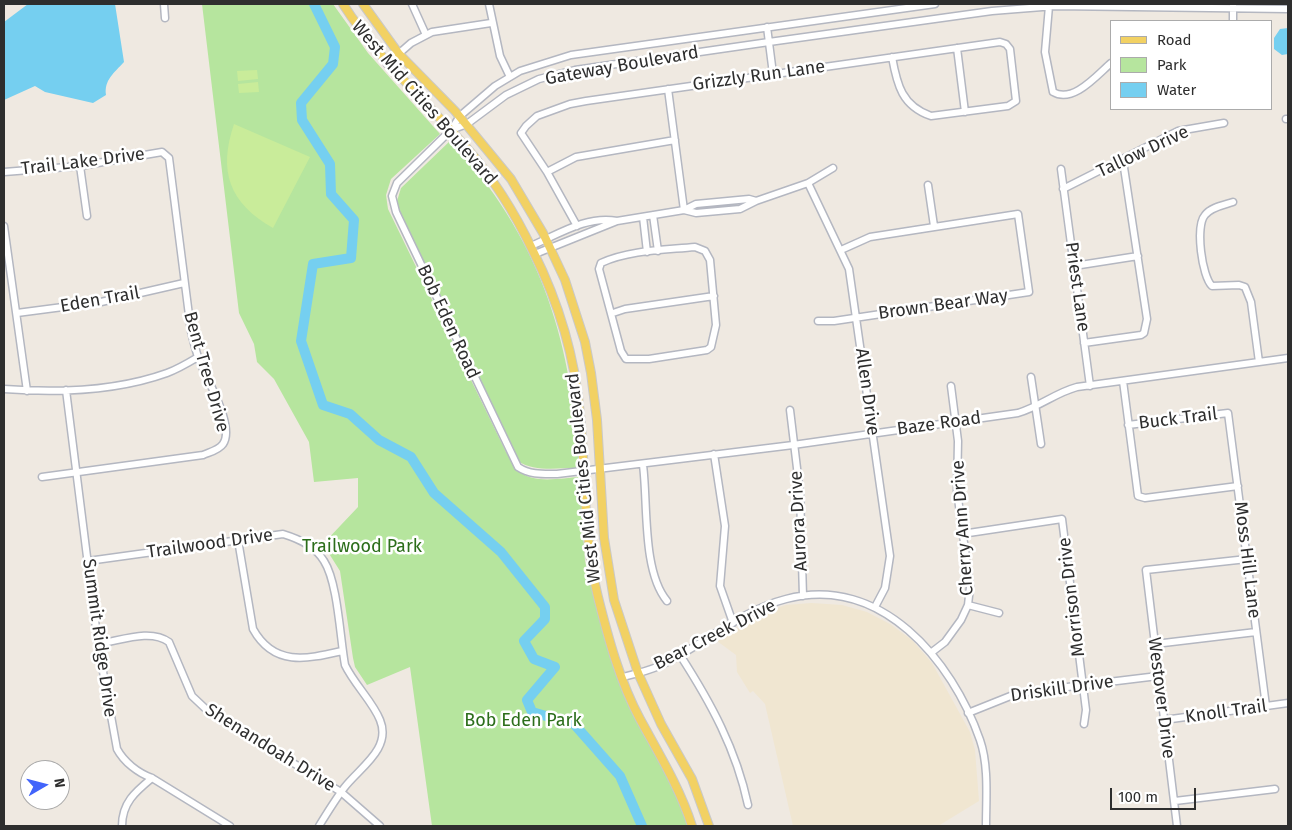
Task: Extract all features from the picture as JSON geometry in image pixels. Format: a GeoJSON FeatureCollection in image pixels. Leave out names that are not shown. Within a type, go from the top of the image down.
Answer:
{"type":"FeatureCollection","features":[{"type":"Feature","properties":{"kind":"main road","name":"West Mid Cities Boulevard"},"geometry":{"type":"LineString","coordinates":[[342,4],[387,64],[451,130],[502,193],[535,254],[561,319],[572,363],[580,415],[589,560],[608,634],[639,717],[676,785],[692,826]]}},
{"type":"Feature","properties":{"kind":"main road","name":"West Mid Cities Boulevard"},"geometry":{"type":"LineString","coordinates":[[362,4],[400,54],[467,124],[525,199],[565,280],[584,342],[595,402],[604,538],[614,600],[638,673],[661,724],[692,779],[710,826]]}},
{"type":"Feature","properties":{"kind":"street"},"geometry":{"type":"LineString","coordinates":[[164,4],[166,18]]}},
{"type":"Feature","properties":{"kind":"street"},"geometry":{"type":"LineString","coordinates":[[412,4],[426,35]]}},
{"type":"Feature","properties":{"kind":"street"},"geometry":{"type":"LineString","coordinates":[[489,4],[491,23],[500,56],[510,77]]}},
{"type":"Feature","properties":{"kind":"street","name":"Gateway Boulevard"},"geometry":{"type":"LineString","coordinates":[[451,130],[460,116],[495,86],[541,63],[571,55],[935,4]]}},
{"type":"Feature","properties":{"kind":"street"},"geometry":{"type":"LineString","coordinates":[[1049,6],[1045,52],[1053,92],[1061,95],[1075,91],[1092,81],[1110,64]]}},
{"type":"Feature","properties":{"kind":"street","name":"Gateway Boulevard"},"geometry":{"type":"LineString","coordinates":[[451,130],[467,124],[506,95],[539,79],[575,70],[769,42],[992,11],[1049,6],[1233,6],[1288,10]]}},
{"type":"Feature","properties":{"kind":"street"},"geometry":{"type":"LineString","coordinates":[[1233,6],[1233,20]]}},
{"type":"Feature","properties":{"kind":"street"},"geometry":{"type":"LineString","coordinates":[[387,64],[411,43],[432,32],[491,23]]}},
{"type":"Feature","properties":{"kind":"street"},"geometry":{"type":"LineString","coordinates":[[767,27],[774,74]]}},
{"type":"Feature","properties":{"kind":"street","name":"Grizzly Run Lane"},"geometry":{"type":"LineString","coordinates":[[547,172],[521,133],[537,116],[570,104],[668,88],[1000,42],[1006,44],[1011,53],[1016,101],[1008,106],[965,112]]}},
{"type":"Feature","properties":{"kind":"street"},"geometry":{"type":"LineString","coordinates":[[892,57],[900,92],[924,114],[931,116],[965,112],[957,48]]}},
{"type":"Feature","properties":{"kind":"street"},"geometry":{"type":"LineString","coordinates":[[668,88],[684,210]]}},
{"type":"Feature","properties":{"kind":"street","name":"Tallow Drive"},"geometry":{"type":"LineString","coordinates":[[1063,189],[1123,161],[1178,132],[1224,123]]}},
{"type":"Feature","properties":{"kind":"street","name":"Bob Eden Road"},"geometry":{"type":"LineString","coordinates":[[451,130],[396,182],[392,196],[396,212],[518,467],[525,472],[539,474],[584,472]]}},
{"type":"Feature","properties":{"kind":"street"},"geometry":{"type":"LineString","coordinates":[[577,226],[547,172],[576,157],[599,151],[674,140]]}},
{"type":"Feature","properties":{"kind":"street","name":"Trail Lake Drive"},"geometry":{"type":"LineString","coordinates":[[4,172],[80,166],[162,152]]}},
{"type":"Feature","properties":{"kind":"street","name":"Bent Tree Drive"},"geometry":{"type":"LineString","coordinates":[[77,472],[203,455],[218,449],[224,443],[227,435],[216,395],[198,357],[184,283],[171,166],[169,158],[162,152]]}},
{"type":"Feature","properties":{"kind":"street"},"geometry":{"type":"LineString","coordinates":[[1084,343],[1140,336],[1145,330],[1147,319],[1123,161]]}},
{"type":"Feature","properties":{"kind":"street"},"geometry":{"type":"LineString","coordinates":[[80,166],[87,216]]}},
{"type":"Feature","properties":{"kind":"street"},"geometry":{"type":"LineString","coordinates":[[531,246],[577,226],[604,218],[617,220],[643,217],[684,210],[696,204],[756,201],[808,183],[833,168]]}},
{"type":"Feature","properties":{"kind":"street","name":"Priest Lane"},"geometry":{"type":"LineString","coordinates":[[1061,170],[1090,386]]}},
{"type":"Feature","properties":{"kind":"street","name":"Allen Drive"},"geometry":{"type":"LineString","coordinates":[[808,183],[849,269],[890,556],[885,588],[876,607]]}},
{"type":"Feature","properties":{"kind":"street"},"geometry":{"type":"LineString","coordinates":[[841,250],[870,237],[934,226],[928,185]]}},
{"type":"Feature","properties":{"kind":"street"},"geometry":{"type":"LineString","coordinates":[[1233,202],[1210,210],[1203,216],[1199,227],[1204,272],[1207,281],[1212,286],[1238,285],[1244,287],[1251,302],[1260,362]]}},
{"type":"Feature","properties":{"kind":"street","name":"Brown Bear Way"},"geometry":{"type":"LineString","coordinates":[[818,321],[856,318],[1030,292],[1018,214],[934,226]]}},
{"type":"Feature","properties":{"kind":"street"},"geometry":{"type":"LineString","coordinates":[[653,215],[658,251]]}},
{"type":"Feature","properties":{"kind":"street"},"geometry":{"type":"LineString","coordinates":[[643,217],[647,252]]}},
{"type":"Feature","properties":{"kind":"street"},"geometry":{"type":"LineString","coordinates":[[535,254],[617,220]]}},
{"type":"Feature","properties":{"kind":"street"},"geometry":{"type":"LineString","coordinates":[[4,226],[27,391]]}},
{"type":"Feature","properties":{"kind":"street"},"geometry":{"type":"LineString","coordinates":[[695,246],[705,251],[710,260],[714,296],[716,325],[712,347],[707,350],[650,359],[626,359],[621,351],[613,313],[599,269],[601,263],[611,259],[658,251],[695,246]]}},
{"type":"Feature","properties":{"kind":"street"},"geometry":{"type":"LineString","coordinates":[[1074,266],[1138,256]]}},
{"type":"Feature","properties":{"kind":"street","name":"Eden Trail"},"geometry":{"type":"LineString","coordinates":[[17,313],[101,302],[184,283]]}},
{"type":"Feature","properties":{"kind":"street"},"geometry":{"type":"LineString","coordinates":[[613,313],[625,309],[714,296]]}},
{"type":"Feature","properties":{"kind":"street"},"geometry":{"type":"LineString","coordinates":[[4,389],[27,391],[66,390],[144,380],[168,373],[198,357]]}},
{"type":"Feature","properties":{"kind":"street","name":"Baze Road"},"geometry":{"type":"LineString","coordinates":[[584,472],[794,445],[1018,413],[1037,408],[1066,390],[1288,358]]}},
{"type":"Feature","properties":{"kind":"street"},"geometry":{"type":"LineString","coordinates":[[1031,377],[1041,444]]}},
{"type":"Feature","properties":{"kind":"street"},"geometry":{"type":"LineString","coordinates":[[1123,381],[1138,496],[1144,498],[1238,486]]}},
{"type":"Feature","properties":{"kind":"street","name":"Cherry Ann Drive"},"geometry":{"type":"LineString","coordinates":[[932,652],[952,633],[968,605],[970,587],[957,491],[956,421],[951,386]]}},
{"type":"Feature","properties":{"kind":"street","name":"Summit Ridge Drive"},"geometry":{"type":"LineString","coordinates":[[66,390],[98,644],[117,749],[129,764],[144,775],[152,778],[230,826]]}},
{"type":"Feature","properties":{"kind":"street","name":"Aurora Drive"},"geometry":{"type":"LineString","coordinates":[[790,410],[800,493],[803,596]]}},
{"type":"Feature","properties":{"kind":"street","name":"Buck Trail"},"geometry":{"type":"LineString","coordinates":[[1128,425],[1228,413]]}},
{"type":"Feature","properties":{"kind":"street","name":"Moss Hill Lane"},"geometry":{"type":"LineString","coordinates":[[1228,413],[1266,706]]}},
{"type":"Feature","properties":{"kind":"street"},"geometry":{"type":"LineString","coordinates":[[714,454],[725,526],[720,586],[733,623]]}},
{"type":"Feature","properties":{"kind":"street"},"geometry":{"type":"LineString","coordinates":[[644,465],[649,551],[657,584],[667,602]]}},
{"type":"Feature","properties":{"kind":"street"},"geometry":{"type":"LineString","coordinates":[[42,477],[77,472]]}},
{"type":"Feature","properties":{"kind":"street","name":"Morrison Drive"},"geometry":{"type":"LineString","coordinates":[[962,534],[1062,519],[1083,686]]}},
{"type":"Feature","properties":{"kind":"street","name":"Trailwood Drive"},"geometry":{"type":"LineString","coordinates":[[88,561],[283,534],[296,538],[318,553],[325,562],[331,581],[342,650],[351,677],[380,720],[383,733],[381,744],[369,762],[341,792],[319,826]]}},
{"type":"Feature","properties":{"kind":"street"},"geometry":{"type":"LineString","coordinates":[[238,540],[253,629],[259,640],[286,657],[312,657],[342,650]]}},
{"type":"Feature","properties":{"kind":"street","name":"Westover Drive"},"geometry":{"type":"LineString","coordinates":[[1178,826],[1146,570],[1247,558]]}},
{"type":"Feature","properties":{"kind":"street","name":"Bear Creek Drive"},"geometry":{"type":"LineString","coordinates":[[623,677],[658,667],[768,604],[803,596],[835,596],[876,607],[908,628],[932,652],[968,713],[980,740],[984,759],[986,826]]}},
{"type":"Feature","properties":{"kind":"street"},"geometry":{"type":"LineString","coordinates":[[968,605],[999,613]]}},
{"type":"Feature","properties":{"kind":"street"},"geometry":{"type":"LineString","coordinates":[[1155,644],[1256,632]]}},
{"type":"Feature","properties":{"kind":"street","name":"Shenandoah Drive"},"geometry":{"type":"LineString","coordinates":[[98,644],[152,635],[162,637],[169,642],[192,696],[209,712],[341,792],[380,826]]}},
{"type":"Feature","properties":{"kind":"street"},"geometry":{"type":"LineString","coordinates":[[680,655],[721,722],[735,756],[748,805]]}},
{"type":"Feature","properties":{"kind":"street","name":"Driskill Drive"},"geometry":{"type":"LineString","coordinates":[[968,713],[1018,693],[1158,676]]}},
{"type":"Feature","properties":{"kind":"street"},"geometry":{"type":"LineString","coordinates":[[1083,686],[1086,710],[1084,724]]}},
{"type":"Feature","properties":{"kind":"street","name":"Knoll Trail"},"geometry":{"type":"LineString","coordinates":[[1164,720],[1288,703]]}},
{"type":"Feature","properties":{"kind":"street"},"geometry":{"type":"LineString","coordinates":[[122,826],[125,805],[133,794],[152,778]]}},
{"type":"Feature","properties":{"kind":"street"},"geometry":{"type":"LineString","coordinates":[[1174,801],[1275,789]]}},
{"type":"Feature","properties":{"kind":"shaded area"},"geometry":{"type":"Polygon","coordinates":[[[811,603],[842,605],[867,612],[890,624],[912,640],[932,663],[970,732],[975,750],[979,801],[938,826],[793,826],[765,704],[753,691],[750,693],[737,672],[736,655],[717,641],[763,613],[786,605],[811,603]]]}},
{"type":"Feature","properties":{"kind":"green space","name":"Bob Eden Park"},"geometry":{"type":"Polygon","coordinates":[[[202,4],[333,4],[368,53],[440,134],[391,179],[386,195],[388,209],[514,465],[520,472],[533,478],[579,477],[585,561],[604,635],[674,786],[689,826],[432,826],[410,667],[367,685],[355,667],[340,571],[323,544],[358,507],[358,478],[314,482],[309,442],[274,379],[257,362],[254,344],[239,313],[202,4]]]}},
{"type":"Feature","properties":{"kind":"green space"},"geometry":{"type":"Polygon","coordinates":[[[257,70],[258,79],[238,81],[237,71],[257,70]]]}},
{"type":"Feature","properties":{"kind":"green space"},"geometry":{"type":"Polygon","coordinates":[[[258,82],[259,92],[239,93],[238,84],[258,82]]]}},
{"type":"Feature","properties":{"kind":"green space"},"geometry":{"type":"Polygon","coordinates":[[[234,124],[310,157],[273,228],[246,208],[231,184],[227,157],[234,124]]]}},
{"type":"Feature","properties":{"kind":"green space"},"geometry":{"type":"Polygon","coordinates":[[[451,140],[481,177],[507,214],[528,251],[545,290],[558,329],[568,371],[575,416],[579,463],[576,468],[538,468],[518,461],[400,217],[397,201],[401,188],[451,140]]]}},
{"type":"Feature","properties":{"kind":"water"},"geometry":{"type":"Polygon","coordinates":[[[28,4],[115,4],[124,62],[108,81],[106,95],[93,103],[45,92],[35,86],[4,100],[4,22],[28,4]]]}},
{"type":"Feature","properties":{"kind":"water"},"geometry":{"type":"Polygon","coordinates":[[[1288,28],[1288,54],[1282,55],[1274,49],[1274,38],[1280,29],[1288,28]]]}},
{"type":"Feature","properties":{"kind":"waterway"},"geometry":{"type":"LineString","coordinates":[[314,4],[335,47],[333,64],[301,103],[302,120],[330,164],[331,194],[354,220],[351,258],[313,264],[301,341],[323,405],[350,414],[379,440],[411,457],[434,493],[501,552],[545,607],[545,619],[524,641],[534,659],[555,667],[527,700],[532,712],[574,724],[620,776],[642,826]]}},
{"type":"Feature","properties":{"kind":"park label","name":"Trailwood Park"},"geometry":{"type":"Point","coordinates":[362,547]}}]}
